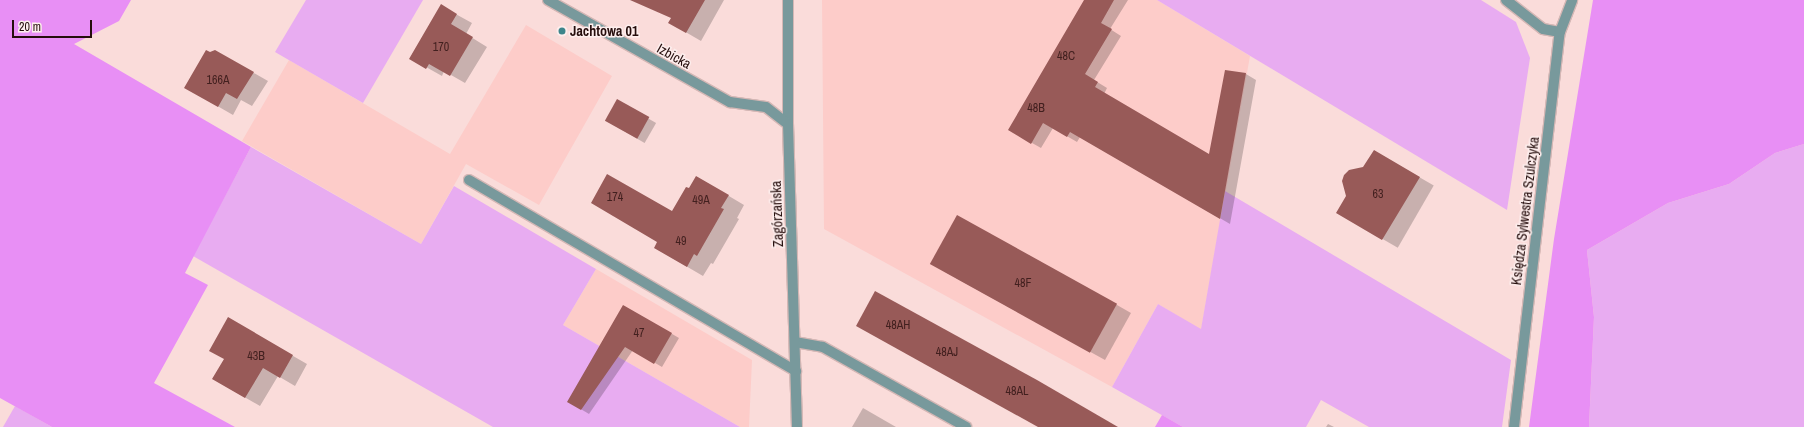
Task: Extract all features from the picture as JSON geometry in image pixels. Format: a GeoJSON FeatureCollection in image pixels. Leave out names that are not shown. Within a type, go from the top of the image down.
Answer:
{"type":"FeatureCollection","features":[{"type":"Feature","properties":{"kind":"street","name":"Izbicka"},"geometry":{"type":"LineString","coordinates":[[548,0],[730,102],[766,107],[788,124]]}},
{"type":"Feature","properties":{"kind":"street","name":"Zagórzańska"},"geometry":{"type":"LineString","coordinates":[[788,0],[788,124],[797,427]]}},
{"type":"Feature","properties":{"kind":"street"},"geometry":{"type":"LineString","coordinates":[[1506,0],[1543,29],[1560,32]]}},
{"type":"Feature","properties":{"kind":"street","name":"Księdza Sylwestra Szulczyka"},"geometry":{"type":"LineString","coordinates":[[1514,427],[1560,32],[1572,0]]}},
{"type":"Feature","properties":{"kind":"street"},"geometry":{"type":"LineString","coordinates":[[469,180],[796,371]]}},
{"type":"Feature","properties":{"kind":"street"},"geometry":{"type":"LineString","coordinates":[[795,342],[823,347],[966,427]]}},
{"type":"Feature","properties":{"kind":"shaded area"},"geometry":{"type":"Polygon","coordinates":[[[0,0],[131,0],[119,21],[74,44],[251,147],[185,273],[208,285],[154,383],[235,427],[52,427],[0,398],[0,0]]]}},
{"type":"Feature","properties":{"kind":"shaded area"},"geometry":{"type":"Polygon","coordinates":[[[306,0],[423,0],[363,103],[275,52],[306,0]]]}},
{"type":"Feature","properties":{"kind":"shaded area"},"geometry":{"type":"Polygon","coordinates":[[[822,0],[1157,0],[1250,56],[1201,330],[1158,304],[1112,387],[824,229],[822,0]]]}},
{"type":"Feature","properties":{"kind":"shaded area"},"geometry":{"type":"Polygon","coordinates":[[[1157,0],[1481,0],[1516,22],[1530,58],[1507,210],[1157,0]]]}},
{"type":"Feature","properties":{"kind":"shaded area"},"geometry":{"type":"Polygon","coordinates":[[[1593,0],[1804,0],[1804,144],[1775,153],[1729,184],[1668,203],[1587,250],[1594,317],[1589,427],[1529,427],[1554,239],[1593,0]]]}},
{"type":"Feature","properties":{"kind":"shaded area"},"geometry":{"type":"Polygon","coordinates":[[[526,25],[612,76],[539,205],[466,164],[421,244],[242,141],[289,60],[450,154],[526,25]]]}},
{"type":"Feature","properties":{"kind":"shaded area"},"geometry":{"type":"Polygon","coordinates":[[[1804,144],[1804,427],[1589,427],[1594,317],[1587,250],[1668,203],[1729,184],[1775,153],[1804,144]]]}},
{"type":"Feature","properties":{"kind":"shaded area"},"geometry":{"type":"Polygon","coordinates":[[[251,147],[421,244],[454,186],[596,269],[563,325],[740,427],[493,427],[193,256],[251,147]]]}},
{"type":"Feature","properties":{"kind":"shaded area"},"geometry":{"type":"Polygon","coordinates":[[[1225,191],[1511,360],[1502,427],[1369,427],[1321,400],[1306,427],[1183,427],[1112,387],[1158,304],[1201,329],[1225,191]]]}},
{"type":"Feature","properties":{"kind":"shaded area"},"geometry":{"type":"Polygon","coordinates":[[[596,269],[752,360],[749,427],[740,427],[563,325],[596,269]]]}},
{"type":"Feature","properties":{"kind":"shaded area"},"geometry":{"type":"Polygon","coordinates":[[[15,406],[52,427],[3,427],[15,406]]]}},
{"type":"Feature","properties":{"kind":"shaded area"},"geometry":{"type":"Polygon","coordinates":[[[1162,415],[1183,427],[1155,427],[1162,415]]]}},
{"type":"Feature","properties":{"kind":"building"},"geometry":{"type":"Polygon","coordinates":[[[630,0],[705,0],[686,33],[668,23],[671,18],[630,0]]]}},
{"type":"Feature","properties":{"kind":"building"},"geometry":{"type":"Polygon","coordinates":[[[1084,0],[1114,0],[1101,23],[1112,29],[1085,74],[1098,82],[1095,87],[1209,154],[1225,70],[1246,73],[1220,219],[1070,132],[1067,137],[1043,123],[1031,144],[1008,130],[1084,0]]]}},
{"type":"Feature","properties":{"kind":"building"},"geometry":{"type":"Polygon","coordinates":[[[441,4],[457,14],[451,24],[473,37],[450,76],[429,64],[426,69],[409,59],[441,4]]]}},
{"type":"Feature","properties":{"kind":"building"},"geometry":{"type":"Polygon","coordinates":[[[206,50],[210,52],[215,50],[254,72],[237,99],[226,93],[218,107],[184,88],[206,50]]]}},
{"type":"Feature","properties":{"kind":"building"},"geometry":{"type":"Polygon","coordinates":[[[617,99],[649,117],[637,139],[605,121],[617,99]]]}},
{"type":"Feature","properties":{"kind":"building"},"geometry":{"type":"Polygon","coordinates":[[[1374,150],[1420,177],[1382,240],[1336,213],[1346,196],[1342,181],[1344,175],[1349,170],[1363,167],[1374,150]]]}},
{"type":"Feature","properties":{"kind":"building"},"geometry":{"type":"Polygon","coordinates":[[[607,174],[672,211],[686,187],[689,188],[696,176],[729,195],[721,208],[724,209],[697,256],[694,254],[687,267],[654,248],[657,242],[591,203],[607,174]]]}},
{"type":"Feature","properties":{"kind":"building"},"geometry":{"type":"Polygon","coordinates":[[[957,215],[1117,304],[1090,353],[930,264],[957,215]]]}},
{"type":"Feature","properties":{"kind":"building"},"geometry":{"type":"Polygon","coordinates":[[[875,291],[1037,380],[1118,427],[1038,427],[856,326],[875,291]]]}},
{"type":"Feature","properties":{"kind":"building"},"geometry":{"type":"Polygon","coordinates":[[[623,305],[672,333],[654,364],[625,347],[581,410],[567,402],[623,305]]]}},
{"type":"Feature","properties":{"kind":"building"},"geometry":{"type":"Polygon","coordinates":[[[228,317],[293,355],[280,378],[263,368],[245,398],[212,379],[224,359],[209,351],[228,317]]]}},
{"type":"Feature","properties":{"kind":"place","name":"Jachtowa 01"},"geometry":{"type":"Point","coordinates":[562,31]}}]}
